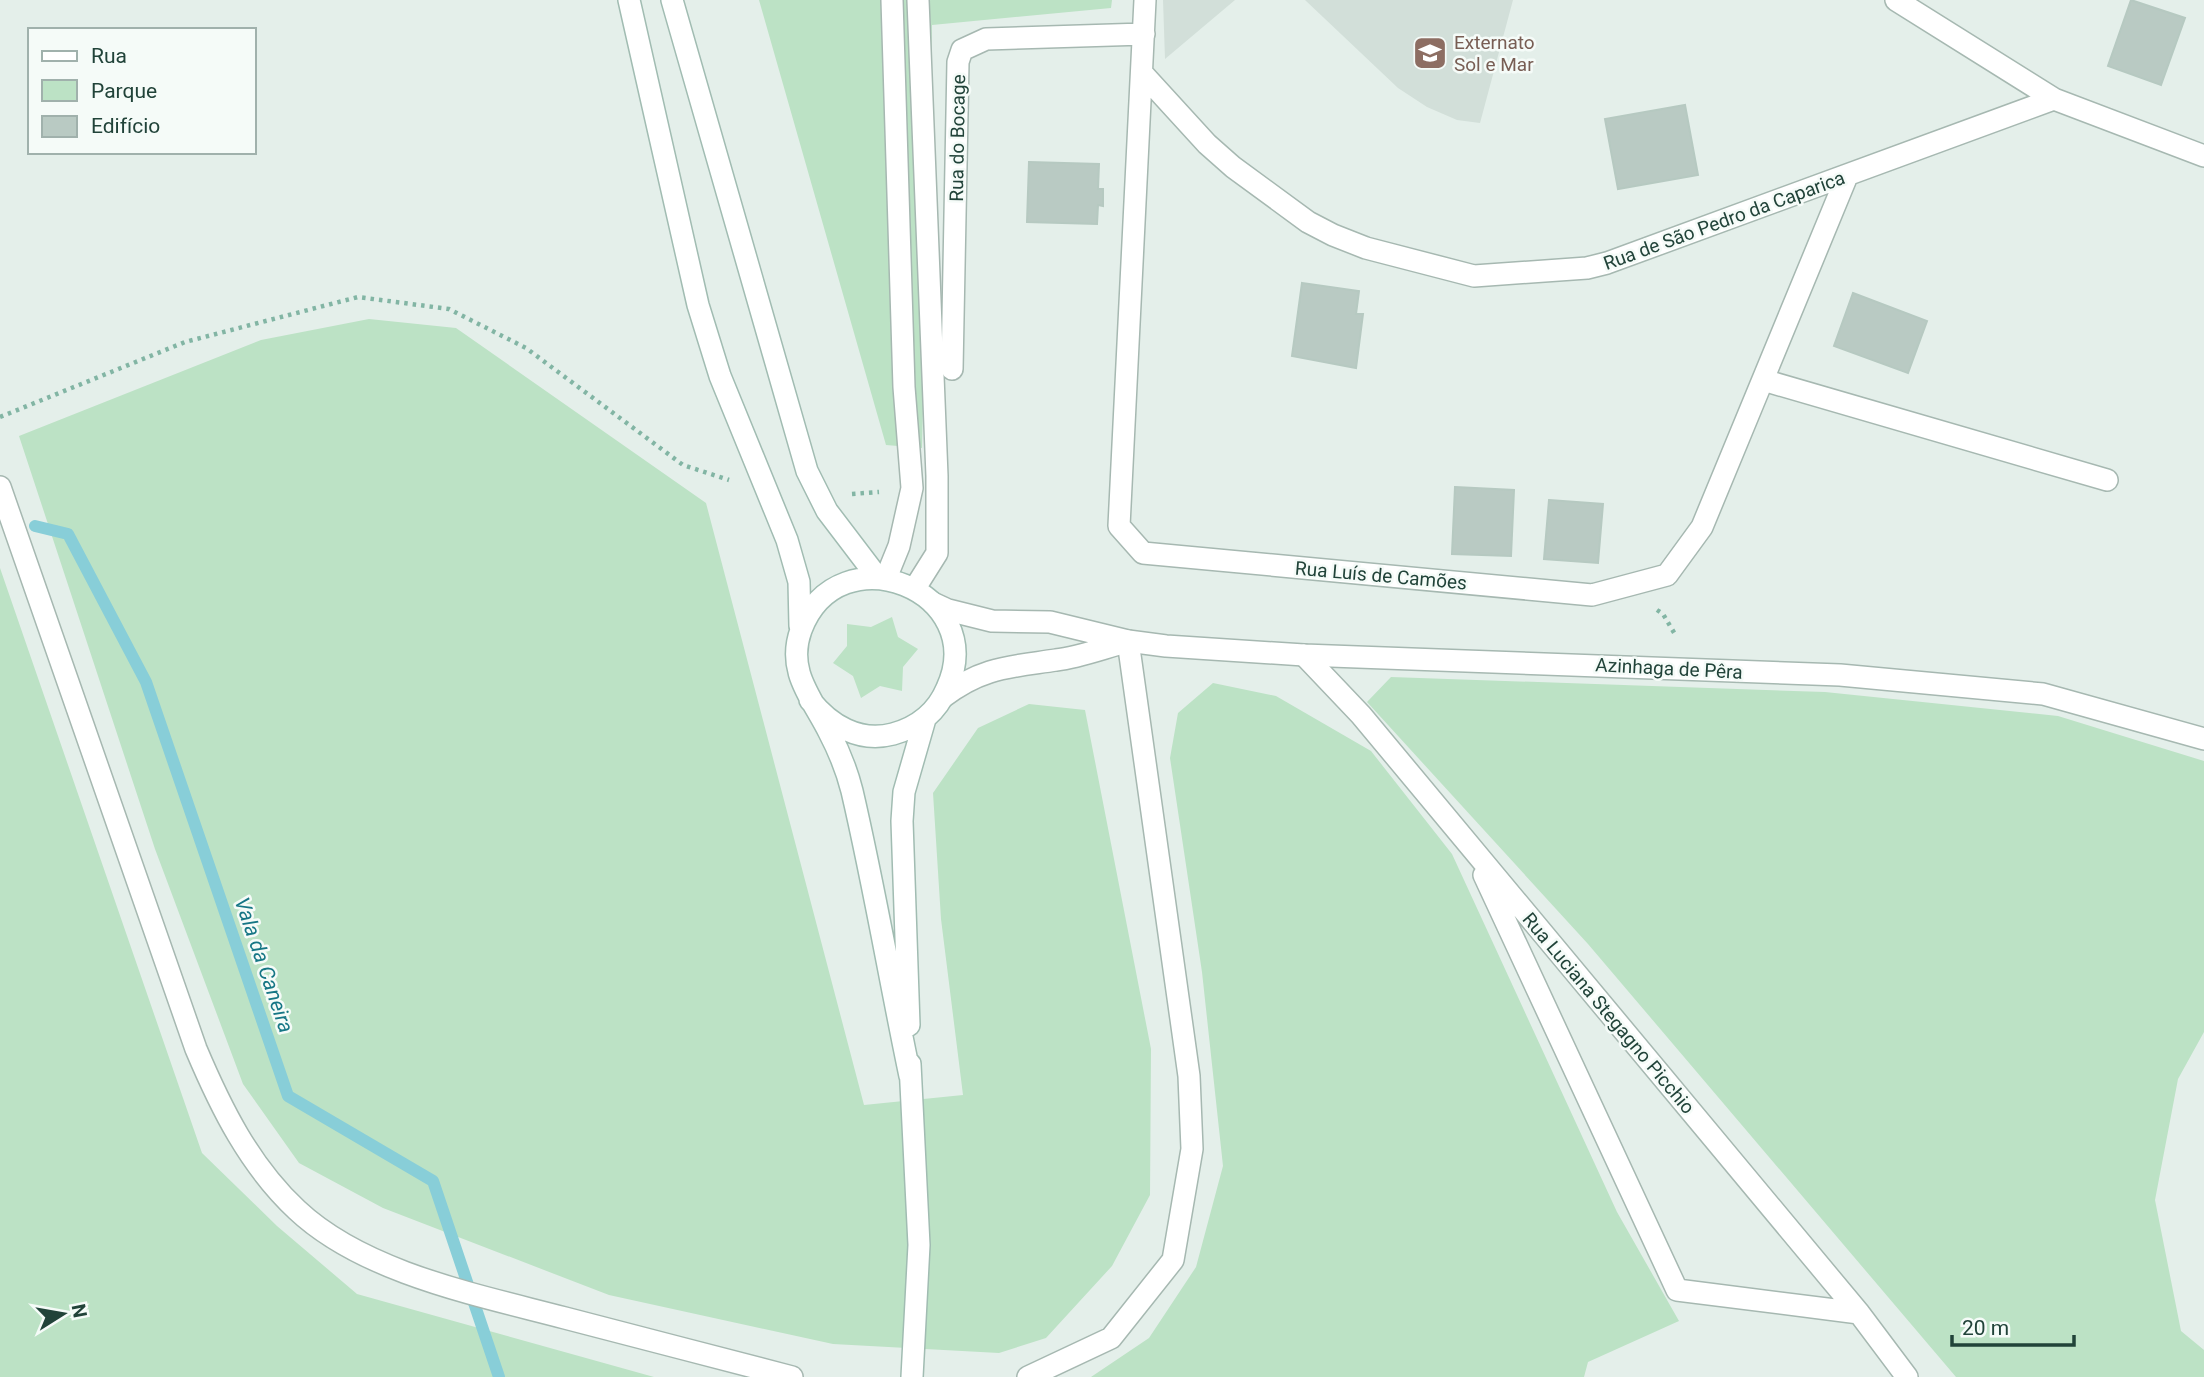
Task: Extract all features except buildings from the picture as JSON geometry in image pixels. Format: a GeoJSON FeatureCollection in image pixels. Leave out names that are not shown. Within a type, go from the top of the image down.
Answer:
{"type":"FeatureCollection","features":[{"type":"Feature","properties":{"kind":"street"},"geometry":{"type":"LineString","coordinates":[[629,0],[703,322],[724,387],[787,540],[799,582],[801,617],[797,652],[801,685],[836,745],[851,788],[910,1076]]}},
{"type":"Feature","properties":{"kind":"street"},"geometry":{"type":"LineString","coordinates":[[672,0],[807,471],[827,511],[882,578]]}},
{"type":"Feature","properties":{"kind":"street"},"geometry":{"type":"LineString","coordinates":[[882,578],[899,547],[912,488],[904,387],[892,0]]}},
{"type":"Feature","properties":{"kind":"street"},"geometry":{"type":"LineString","coordinates":[[915,588],[937,553],[937,476],[918,0]]}},
{"type":"Feature","properties":{"kind":"street"},"geometry":{"type":"LineString","coordinates":[[1143,74],[1145,0]]}},
{"type":"Feature","properties":{"kind":"street"},"geometry":{"type":"LineString","coordinates":[[1896,0],[2054,99],[2204,156]]}},
{"type":"Feature","properties":{"kind":"street","name":"Rua do Bocage"},"geometry":{"type":"LineString","coordinates":[[952,369],[958,62],[962,50],[986,39],[1144,34]]}},
{"type":"Feature","properties":{"kind":"street","name":"Rua de São Pedro da Caparica"},"geometry":{"type":"LineString","coordinates":[[1143,74],[1207,144],[1308,222],[1366,248],[1474,276],[1587,268],[1607,263],[2054,99]]}},
{"type":"Feature","properties":{"kind":"street","name":"Rua Luís de Camões"},"geometry":{"type":"LineString","coordinates":[[1143,74],[1118,526],[1143,553],[1592,596],[1667,575],[1702,527],[1847,176]]}},
{"type":"Feature","properties":{"kind":"street"},"geometry":{"type":"LineString","coordinates":[[1763,380],[2107,480]]}},
{"type":"Feature","properties":{"kind":"street"},"geometry":{"type":"LineString","coordinates":[[0,487],[196,1049],[242,1142],[275,1188],[299,1212],[363,1255],[389,1268],[500,1301],[792,1377]]}},
{"type":"Feature","properties":{"kind":"street"},"geometry":{"type":"LineString","coordinates":[[797,652],[804,622],[823,597],[848,583],[882,578],[915,588],[933,603],[942,615],[953,642],[953,671],[943,697],[925,719],[904,792],[902,821],[906,870],[910,1076],[919,1245],[912,1377]]}},
{"type":"Feature","properties":{"kind":"street","name":"Azinhaga de Pêra"},"geometry":{"type":"LineString","coordinates":[[933,603],[978,618],[1015,623],[1050,622],[1128,641],[1304,655],[1840,675],[2043,694],[2204,739]]}},
{"type":"Feature","properties":{"kind":"street"},"geometry":{"type":"LineString","coordinates":[[1028,1377],[1111,1338],[1173,1260],[1192,1149],[1189,1076],[1128,641]]}},
{"type":"Feature","properties":{"kind":"street","name":"Azinhaga de Pêra"},"geometry":{"type":"LineString","coordinates":[[943,697],[974,677],[998,668],[1058,660],[1128,641]]}},
{"type":"Feature","properties":{"kind":"street","name":"Rua Luciana Stegagno Picchio"},"geometry":{"type":"LineString","coordinates":[[1304,655],[1361,715],[1859,1313],[1907,1377]]}},
{"type":"Feature","properties":{"kind":"street"},"geometry":{"type":"LineString","coordinates":[[810,700],[834,724],[866,736],[901,731],[925,719]]}},
{"type":"Feature","properties":{"kind":"street"},"geometry":{"type":"LineString","coordinates":[[1471,849],[1677,1290],[1859,1313]]}},
{"type":"Feature","properties":{"kind":"path"},"geometry":{"type":"LineString","coordinates":[[0,417],[185,342],[358,297],[449,309],[526,348],[683,465],[729,480],[735,502],[767,491]]}},
{"type":"Feature","properties":{"kind":"path"},"geometry":{"type":"LineString","coordinates":[[1651,607],[1663,614],[1695,669]]}},
{"type":"Feature","properties":{"kind":"shaded area"},"geometry":{"type":"Polygon","coordinates":[[[1163,0],[1235,0],[1165,59],[1163,0]]]}},
{"type":"Feature","properties":{"kind":"shaded area","name":"Externato Sol e Mar"},"geometry":{"type":"Polygon","coordinates":[[[1305,0],[1513,0],[1480,123],[1457,120],[1427,107],[1398,88],[1305,0]]]}},
{"type":"Feature","properties":{"kind":"green space"},"geometry":{"type":"Polygon","coordinates":[[[759,0],[1112,0],[1111,8],[932,25],[922,448],[886,445],[759,0]]]}},
{"type":"Feature","properties":{"kind":"green space"},"geometry":{"type":"Polygon","coordinates":[[[369,319],[456,328],[706,503],[864,1105],[963,1095],[941,919],[933,793],[978,728],[1029,704],[1085,710],[1151,1049],[1150,1195],[1112,1266],[1046,1338],[999,1353],[833,1344],[609,1295],[383,1208],[299,1163],[243,1084],[155,849],[19,436],[261,340],[369,319]]]}},
{"type":"Feature","properties":{"kind":"green space"},"geometry":{"type":"Polygon","coordinates":[[[0,568],[202,1153],[277,1226],[357,1294],[654,1377],[0,1377],[0,568]]]}},
{"type":"Feature","properties":{"kind":"green space"},"geometry":{"type":"Polygon","coordinates":[[[892,617],[898,637],[918,649],[903,667],[902,691],[880,686],[861,698],[853,676],[833,663],[847,646],[847,624],[871,627],[892,617]]]}},
{"type":"Feature","properties":{"kind":"green space"},"geometry":{"type":"Polygon","coordinates":[[[1391,677],[1825,692],[2058,716],[2204,761],[2204,1032],[2178,1079],[2155,1200],[2181,1331],[2204,1350],[2204,1377],[1956,1377],[1588,944],[1367,702],[1391,677]]]}},
{"type":"Feature","properties":{"kind":"green space"},"geometry":{"type":"Polygon","coordinates":[[[1213,683],[1276,696],[1371,751],[1452,854],[1617,1212],[1679,1321],[1588,1362],[1584,1377],[1091,1377],[1149,1338],[1196,1267],[1223,1166],[1202,972],[1170,758],[1178,713],[1213,683]]]}},
{"type":"Feature","properties":{"kind":"waterway","name":"Vala da Caneira"},"geometry":{"type":"LineString","coordinates":[[35,526],[68,534],[146,682],[288,1096],[433,1181],[499,1377]]}},
{"type":"Feature","properties":{"kind":"place","name":"Externato Sol e Mar"},"geometry":{"type":"Point","coordinates":[1430,53]}}]}
